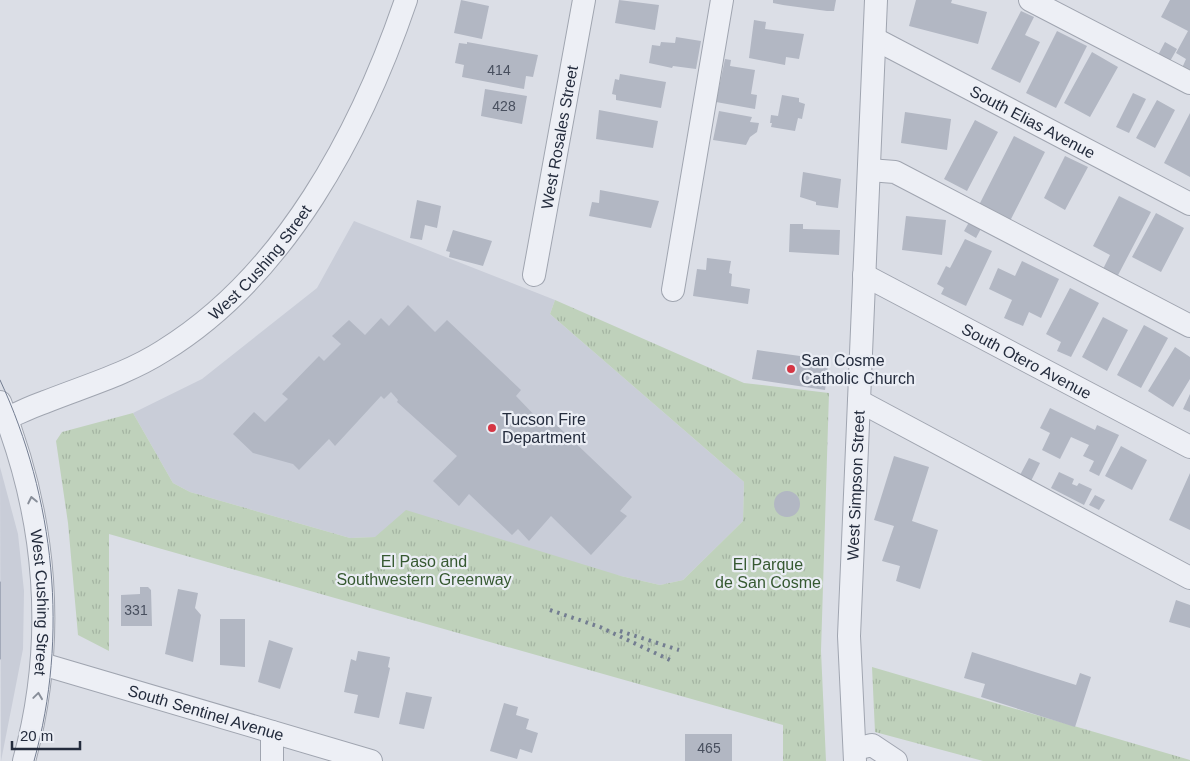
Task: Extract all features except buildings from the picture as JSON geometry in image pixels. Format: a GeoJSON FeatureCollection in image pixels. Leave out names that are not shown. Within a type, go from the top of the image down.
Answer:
{"type":"FeatureCollection","features":[{"type":"Feature","properties":{"kind":"street","name":"West Cushing Street"},"geometry":{"type":"LineString","coordinates":[[24,761],[37,705],[42,664],[44,596],[36,522],[24,469],[2,414],[102,382],[162,353],[200,326],[237,294],[282,240],[337,156],[376,79],[406,0]]}},
{"type":"Feature","properties":{"kind":"street","name":"West Rosales Street"},"geometry":{"type":"LineString","coordinates":[[534,275],[584,0]]}},
{"type":"Feature","properties":{"kind":"street"},"geometry":{"type":"LineString","coordinates":[[673,290],[722,0]]}},
{"type":"Feature","properties":{"kind":"street","name":"West Simpson Street"},"geometry":{"type":"LineString","coordinates":[[855,755],[849,647],[876,0]]}},
{"type":"Feature","properties":{"kind":"street"},"geometry":{"type":"LineString","coordinates":[[1030,0],[1190,83]]}},
{"type":"Feature","properties":{"kind":"street","name":"South Elias Avenue"},"geometry":{"type":"LineString","coordinates":[[875,39],[1190,204]]}},
{"type":"Feature","properties":{"kind":"street"},"geometry":{"type":"LineString","coordinates":[[869,170],[895,172],[1190,326]]}},
{"type":"Feature","properties":{"kind":"street","name":"South Otero Avenue"},"geometry":{"type":"LineString","coordinates":[[864,275],[1190,447]]}},
{"type":"Feature","properties":{"kind":"street"},"geometry":{"type":"LineString","coordinates":[[859,401],[1190,578]]}},
{"type":"Feature","properties":{"kind":"street","name":"South Sentinel Avenue"},"geometry":{"type":"LineString","coordinates":[[42,664],[371,761]]}},
{"type":"Feature","properties":{"kind":"street"},"geometry":{"type":"LineString","coordinates":[[272,732],[272,761]]}},
{"type":"Feature","properties":{"kind":"street"},"geometry":{"type":"LineString","coordinates":[[855,755],[872,745],[896,761]]}},
{"type":"Feature","properties":{"kind":"shaded area"},"geometry":{"type":"Polygon","coordinates":[[[354,221],[555,300],[550,314],[744,482],[743,521],[683,580],[660,585],[621,576],[375,537],[350,538],[190,492],[173,483],[133,413],[202,379],[317,288],[354,221]]]}},
{"type":"Feature","properties":{"kind":"shaded area"},"geometry":{"type":"Polygon","coordinates":[[[0,467],[18,534],[24,591],[23,649],[1,761],[0,467]]]}},
{"type":"Feature","properties":{"kind":"green space","name":"El Paso and Southwestern Greenway"},"geometry":{"type":"Polygon","coordinates":[[[555,300],[744,383],[829,393],[821,651],[826,761],[783,761],[783,725],[109,534],[109,651],[78,635],[68,523],[56,441],[62,432],[133,413],[173,483],[190,492],[350,538],[375,537],[406,510],[621,576],[660,585],[683,580],[743,521],[744,482],[550,314],[555,300]]]}},
{"type":"Feature","properties":{"kind":"green space"},"geometry":{"type":"Polygon","coordinates":[[[872,667],[1190,761],[983,761],[875,732],[872,667]]]}},
{"type":"Feature","properties":{"kind":"tram line"},"geometry":{"type":"LineString","coordinates":[[0,380],[19,425],[33,472],[44,519],[51,568],[53,617],[51,665],[45,714],[34,761]]}},
{"type":"Feature","properties":{"kind":"tram line"},"geometry":{"type":"LineString","coordinates":[[0,582],[0,659]]}},
{"type":"Feature","properties":{"kind":"railway"},"geometry":{"type":"LineString","coordinates":[[550,610],[600,627],[670,660]]}},
{"type":"Feature","properties":{"kind":"railway"},"geometry":{"type":"LineString","coordinates":[[620,631],[679,650]]}},
{"type":"Feature","properties":{"kind":"place","name":"San Cosme Catholic Church"},"geometry":{"type":"Point","coordinates":[791,369]}},
{"type":"Feature","properties":{"kind":"place","name":"Tucson Fire Department"},"geometry":{"type":"Point","coordinates":[492,428]}},
{"type":"Feature","properties":{"kind":"park label","name":"El Parque de San Cosme"},"geometry":{"type":"Point","coordinates":[768,573]}}]}
